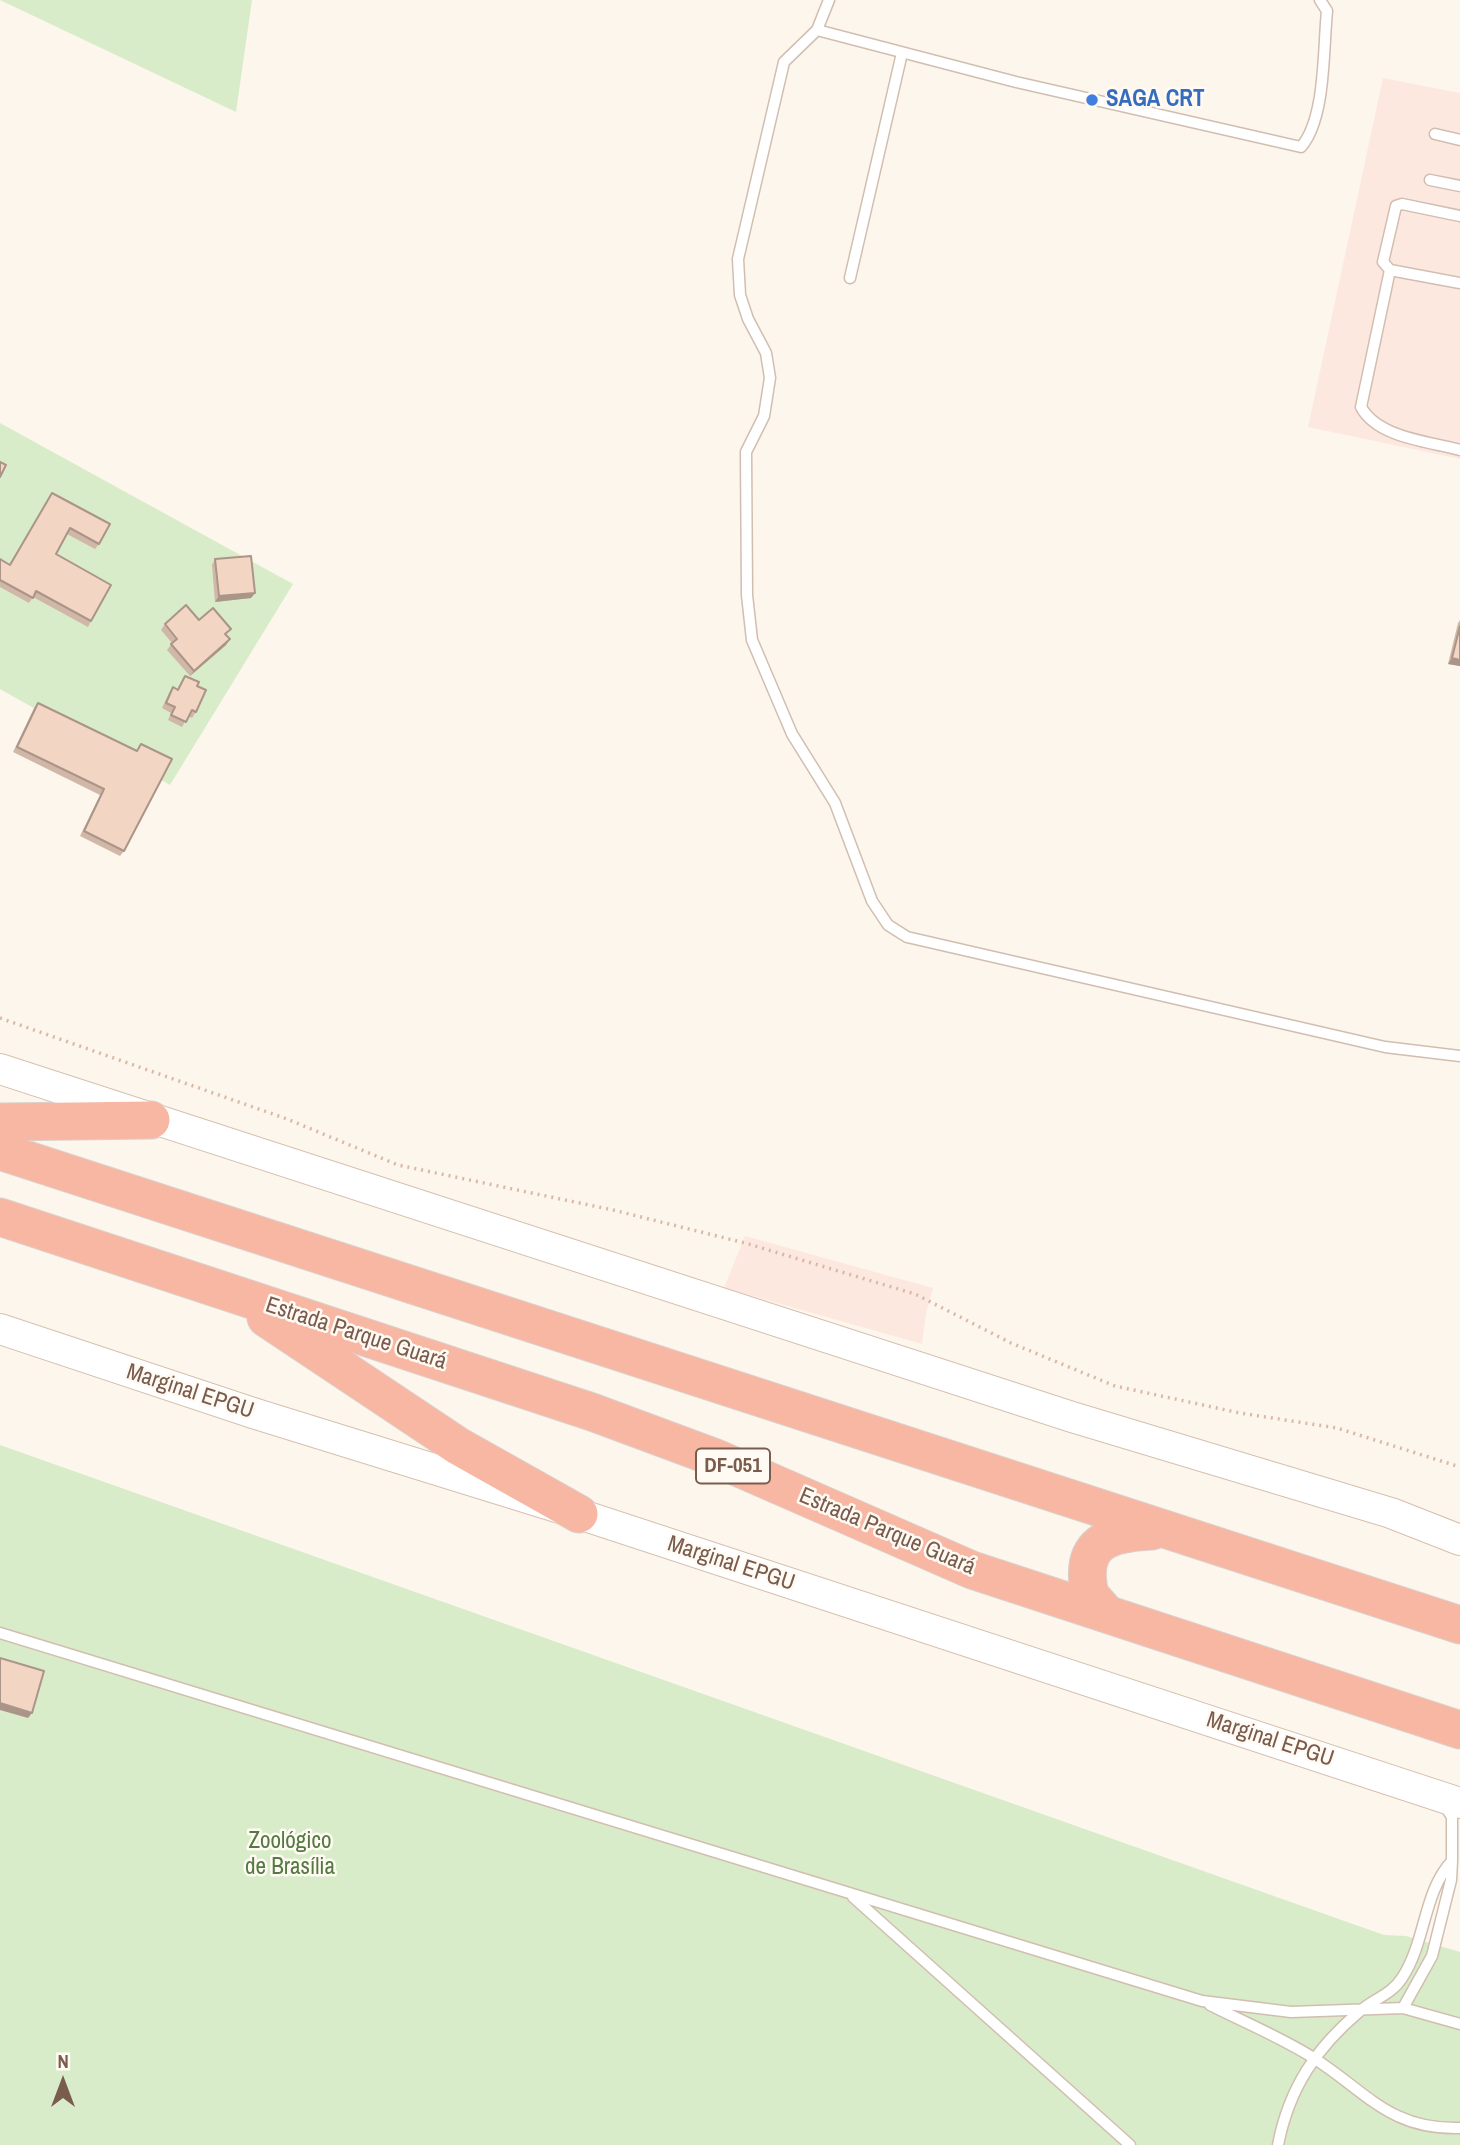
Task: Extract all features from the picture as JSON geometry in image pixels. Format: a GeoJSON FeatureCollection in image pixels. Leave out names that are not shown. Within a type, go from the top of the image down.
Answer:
{"type":"FeatureCollection","features":[{"type":"Feature","properties":{"kind":"highway"},"geometry":{"type":"LineString","coordinates":[[0,1122],[151,1120]]}},
{"type":"Feature","properties":{"kind":"highway"},"geometry":{"type":"LineString","coordinates":[[0,1151],[1160,1530],[1460,1625]]}},
{"type":"Feature","properties":{"kind":"highway","name":"Estrada Parque Guará"},"geometry":{"type":"LineString","coordinates":[[0,1217],[592,1412],[716,1458],[972,1570],[1460,1730]]}},
{"type":"Feature","properties":{"kind":"highway"},"geometry":{"type":"LineString","coordinates":[[230,1294],[458,1446],[579,1514]]}},
{"type":"Feature","properties":{"kind":"highway"},"geometry":{"type":"LineString","coordinates":[[1105,1612],[1090,1595],[1090,1554],[1100,1541],[1121,1533],[1160,1530]]}},
{"type":"Feature","properties":{"kind":"street"},"geometry":{"type":"LineString","coordinates":[[0,1069],[1072,1417],[1391,1513],[1460,1540]]}},
{"type":"Feature","properties":{"kind":"street","name":"Marginal EPGU"},"geometry":{"type":"LineString","coordinates":[[0,1329],[253,1413],[579,1514],[1449,1799]]}},
{"type":"Feature","properties":{"kind":"lane"},"geometry":{"type":"LineString","coordinates":[[829,0],[817,30],[784,62],[738,259],[740,295],[748,319],[766,353],[771,378],[764,416],[746,452],[745,568],[752,640],[792,734],[835,803],[872,901],[888,926],[907,937],[1385,1047],[1460,1056]]}},
{"type":"Feature","properties":{"kind":"lane"},"geometry":{"type":"LineString","coordinates":[[817,30],[902,53],[1301,147],[1317,117],[1327,11],[1320,0]]}},
{"type":"Feature","properties":{"kind":"lane"},"geometry":{"type":"LineString","coordinates":[[850,278],[902,53]]}},
{"type":"Feature","properties":{"kind":"lane"},"geometry":{"type":"LineString","coordinates":[[1435,134],[1460,140]]}},
{"type":"Feature","properties":{"kind":"lane"},"geometry":{"type":"LineString","coordinates":[[1430,180],[1460,186]]}},
{"type":"Feature","properties":{"kind":"lane"},"geometry":{"type":"LineString","coordinates":[[1460,216],[1402,204],[1396,206],[1383,262],[1390,271],[1460,283]]}},
{"type":"Feature","properties":{"kind":"lane"},"geometry":{"type":"LineString","coordinates":[[1390,271],[1361,407],[1368,421],[1383,429],[1460,450]]}},
{"type":"Feature","properties":{"kind":"lane"},"geometry":{"type":"LineString","coordinates":[[0,1633],[851,1896],[1202,2001],[1291,2012],[1403,2008],[1460,2024]]}},
{"type":"Feature","properties":{"kind":"lane"},"geometry":{"type":"LineString","coordinates":[[1403,2008],[1432,1956],[1451,1880],[1452,1817],[1449,1799]]}},
{"type":"Feature","properties":{"kind":"lane"},"geometry":{"type":"LineString","coordinates":[[1278,2145],[1291,2098],[1313,2058],[1362,2010],[1384,1996],[1403,1978],[1419,1940],[1439,1875],[1452,1861]]}},
{"type":"Feature","properties":{"kind":"lane"},"geometry":{"type":"LineString","coordinates":[[851,1896],[1130,2145]]}},
{"type":"Feature","properties":{"kind":"lane"},"geometry":{"type":"LineString","coordinates":[[1202,2001],[1313,2058],[1392,2114],[1415,2124],[1460,2128]]}},
{"type":"Feature","properties":{"kind":"path"},"geometry":{"type":"LineString","coordinates":[[0,1018],[287,1119],[398,1165],[613,1210],[745,1243],[915,1294],[1011,1343],[1115,1386],[1240,1413],[1338,1428],[1460,1467]]}},
{"type":"Feature","properties":{"kind":"shaded area"},"geometry":{"type":"Polygon","coordinates":[[[1383,78],[1460,93],[1460,459],[1308,427],[1383,78]]]}},
{"type":"Feature","properties":{"kind":"shaded area"},"geometry":{"type":"Polygon","coordinates":[[[745,1236],[933,1288],[922,1344],[724,1288],[745,1236]]]}},
{"type":"Feature","properties":{"kind":"green space"},"geometry":{"type":"Polygon","coordinates":[[[0,0],[252,0],[236,112],[0,0]]]}},
{"type":"Feature","properties":{"kind":"green space"},"geometry":{"type":"Polygon","coordinates":[[[0,423],[293,584],[170,785],[0,689],[0,423]]]}},
{"type":"Feature","properties":{"kind":"green space","name":"Zoológico de Brasília"},"geometry":{"type":"Polygon","coordinates":[[[0,1445],[1384,1935],[1406,1936],[1460,1952],[1460,2145],[0,2145],[0,1445]]]}},
{"type":"Feature","properties":{"kind":"building"},"geometry":{"type":"Polygon","coordinates":[[[0,462],[6,465],[0,477],[0,462]]]}},
{"type":"Feature","properties":{"kind":"building"},"geometry":{"type":"Polygon","coordinates":[[[52,493],[110,524],[99,544],[70,528],[56,554],[111,585],[91,621],[36,591],[33,598],[0,580],[0,559],[10,565],[52,493]]]}},
{"type":"Feature","properties":{"kind":"building"},"geometry":{"type":"Polygon","coordinates":[[[251,556],[255,593],[219,596],[215,559],[251,556]]]}},
{"type":"Feature","properties":{"kind":"building"},"geometry":{"type":"Polygon","coordinates":[[[186,605],[199,620],[213,608],[231,629],[225,634],[230,639],[194,671],[171,644],[177,639],[165,624],[186,605]]]}},
{"type":"Feature","properties":{"kind":"building"},"geometry":{"type":"Polygon","coordinates":[[[1460,626],[1460,660],[1452,658],[1460,626]]]}},
{"type":"Feature","properties":{"kind":"building"},"geometry":{"type":"Polygon","coordinates":[[[185,676],[199,682],[197,686],[206,690],[196,712],[192,710],[186,722],[171,715],[175,707],[166,703],[173,687],[178,690],[185,676]]]}},
{"type":"Feature","properties":{"kind":"building"},"geometry":{"type":"Polygon","coordinates":[[[38,703],[137,751],[141,744],[172,759],[124,851],[84,831],[104,789],[17,747],[38,703]]]}},
{"type":"Feature","properties":{"kind":"building"},"geometry":{"type":"Polygon","coordinates":[[[0,1658],[44,1671],[32,1713],[0,1703],[0,1658]]]}},
{"type":"Feature","properties":{"kind":"place","name":"SAGA CRT"},"geometry":{"type":"Point","coordinates":[1092,100]}}]}
